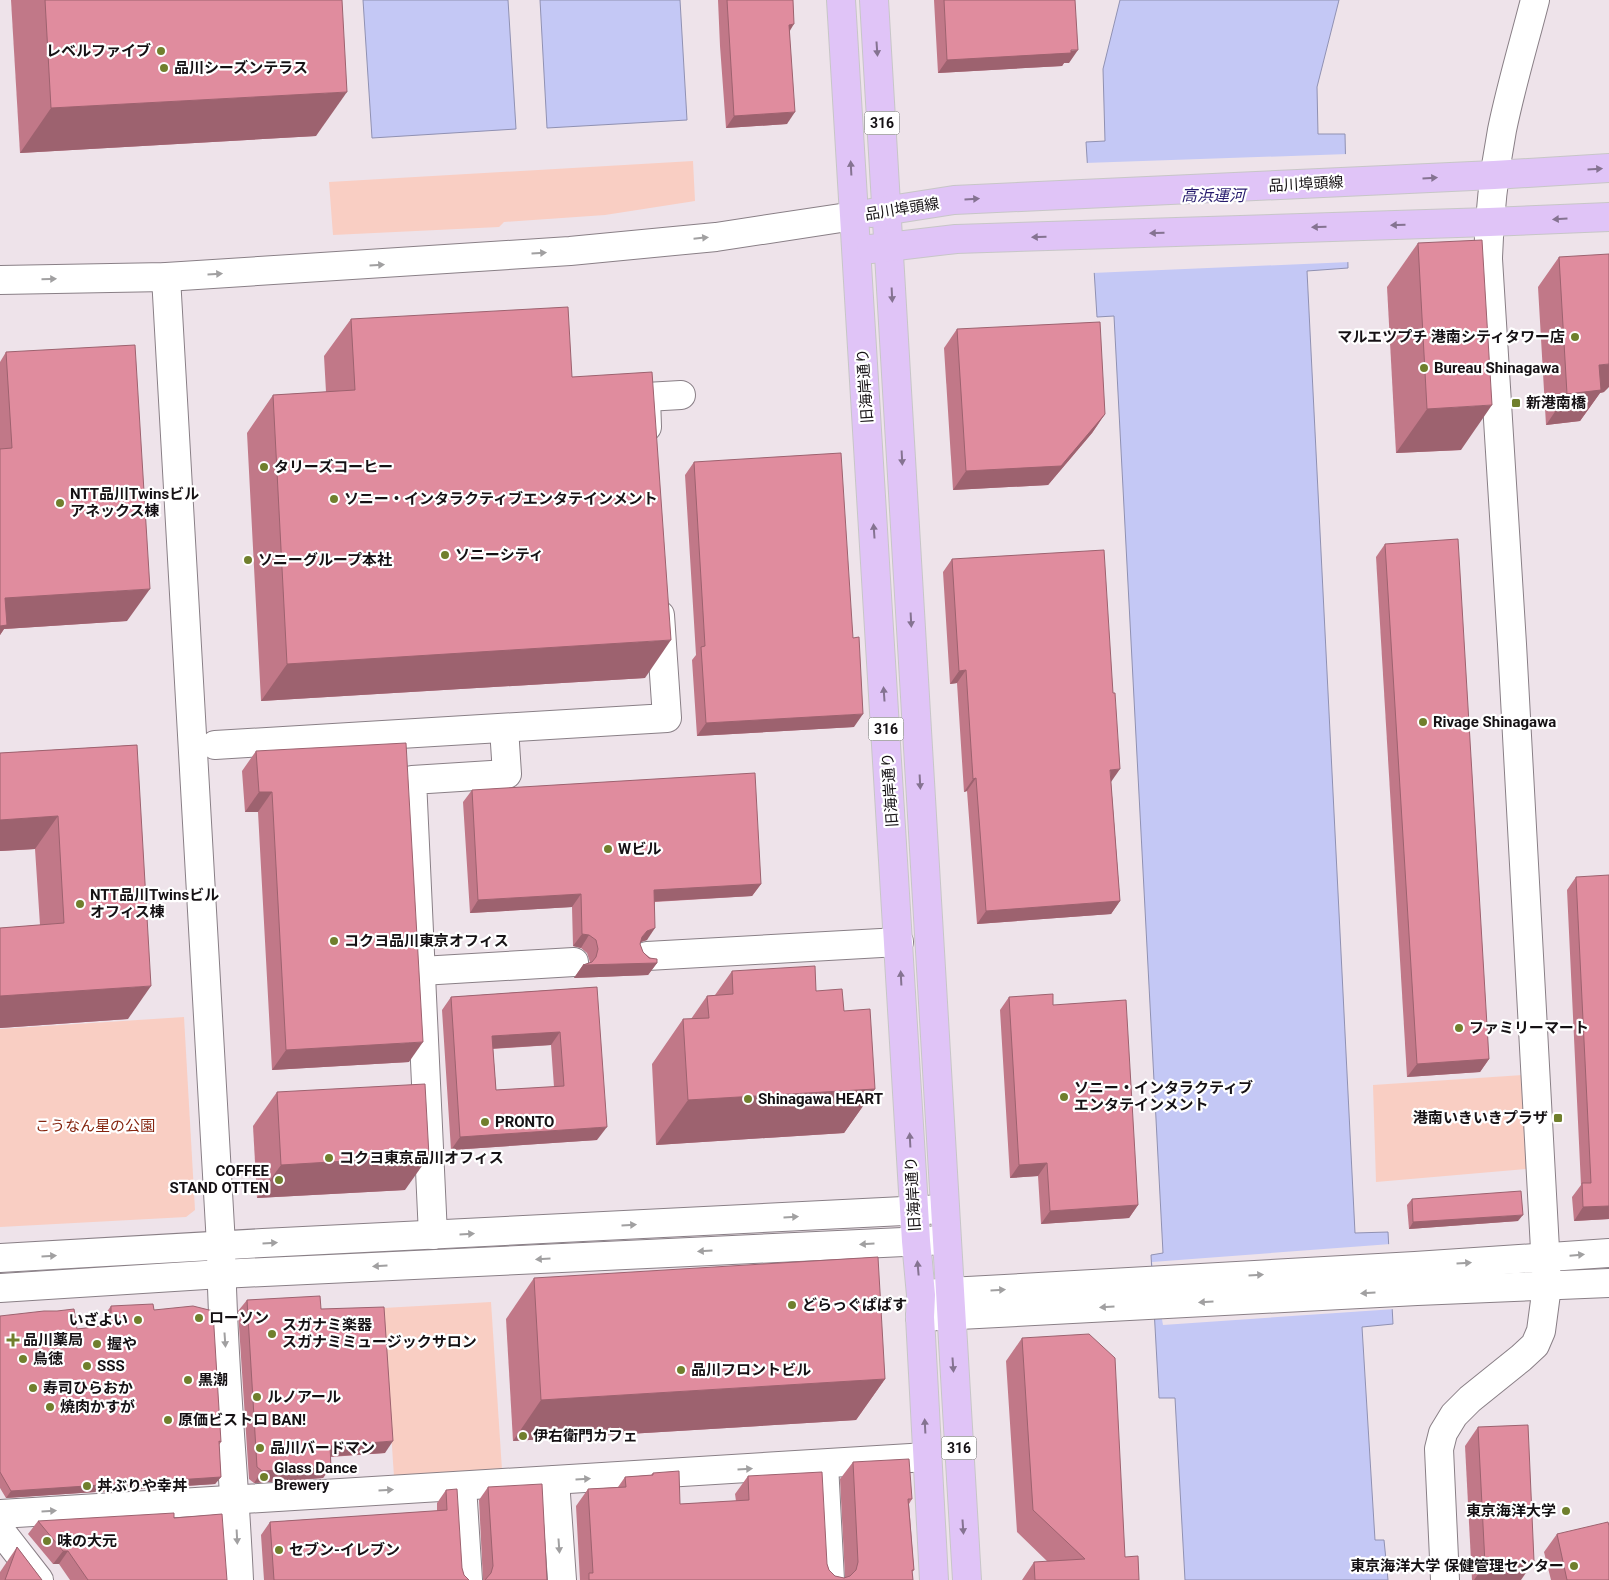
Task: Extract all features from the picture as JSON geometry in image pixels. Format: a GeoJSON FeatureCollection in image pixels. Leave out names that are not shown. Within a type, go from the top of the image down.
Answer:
{"type":"FeatureCollection","features":[{"type":"Feature","properties":{"kind":"main road","name":"旧海岸通り"},"geometry":{"type":"LineString","coordinates":[[841,0],[899,942],[934,1580]]}},
{"type":"Feature","properties":{"kind":"main road","name":"旧海岸通り"},"geometry":{"type":"LineString","coordinates":[[874,0],[967,1580]]}},
{"type":"Feature","properties":{"kind":"main road","name":"品川埠頭線"},"geometry":{"type":"LineString","coordinates":[[854,216],[954,200],[1609,168]]}},
{"type":"Feature","properties":{"kind":"main road"},"geometry":{"type":"LineString","coordinates":[[856,251],[956,240],[1609,217]]}},
{"type":"Feature","properties":{"kind":"street"},"geometry":{"type":"LineString","coordinates":[[1445,1580],[1439,1450],[1443,1433],[1454,1415],[1470,1399],[1535,1345],[1541,1331],[1547,1286],[1512,644],[1488,259],[1489,222],[1494,175],[1502,128],[1535,0]]}},
{"type":"Feature","properties":{"kind":"street"},"geometry":{"type":"LineString","coordinates":[[0,280],[166,277],[570,251],[716,237],[854,216]]}},
{"type":"Feature","properties":{"kind":"street"},"geometry":{"type":"LineString","coordinates":[[166,277],[221,1245],[221,1274],[240,1580]]}},
{"type":"Feature","properties":{"kind":"street"},"geometry":{"type":"LineString","coordinates":[[648,448],[646,397],[681,396]]}},
{"type":"Feature","properties":{"kind":"street"},"geometry":{"type":"LineString","coordinates":[[215,745],[667,718],[658,592]]}},
{"type":"Feature","properties":{"kind":"street"},"geometry":{"type":"LineString","coordinates":[[433,1235],[412,780],[507,774],[504,728]]}},
{"type":"Feature","properties":{"kind":"street"},"geometry":{"type":"LineString","coordinates":[[647,956],[899,942]]}},
{"type":"Feature","properties":{"kind":"street"},"geometry":{"type":"LineString","coordinates":[[421,971],[574,962]]}},
{"type":"Feature","properties":{"kind":"street"},"geometry":{"type":"LineString","coordinates":[[0,1258],[221,1245],[944,1209]]}},
{"type":"Feature","properties":{"kind":"street"},"geometry":{"type":"LineString","coordinates":[[0,1288],[221,1274],[946,1240]]}},
{"type":"Feature","properties":{"kind":"street"},"geometry":{"type":"LineString","coordinates":[[920,1306],[1416,1278],[1546,1258],[1609,1253]]}},
{"type":"Feature","properties":{"kind":"street"},"geometry":{"type":"LineString","coordinates":[[1416,1278],[1547,1286],[1609,1283]]}},
{"type":"Feature","properties":{"kind":"street"},"geometry":{"type":"LineString","coordinates":[[0,1514],[927,1457]]}},
{"type":"Feature","properties":{"kind":"street"},"geometry":{"type":"LineString","coordinates":[[824,1464],[830,1580]]}},
{"type":"Feature","properties":{"kind":"street"},"geometry":{"type":"LineString","coordinates":[[555,1480],[562,1580]]}},
{"type":"Feature","properties":{"kind":"street"},"geometry":{"type":"LineString","coordinates":[[462,1486],[468,1580]]}},
{"type":"Feature","properties":{"kind":"street"},"geometry":{"type":"LineString","coordinates":[[0,1530],[39,1580]]}},
{"type":"Feature","properties":{"kind":"green space"},"geometry":{"type":"Polygon","coordinates":[[[693,161],[695,201],[605,215],[504,222],[499,227],[333,235],[329,182],[693,161]]]}},
{"type":"Feature","properties":{"kind":"green space","name":"こうなん星の公園"},"geometry":{"type":"Polygon","coordinates":[[[184,1017],[195,1210],[186,1217],[0,1227],[0,1029],[184,1017]]]}},
{"type":"Feature","properties":{"kind":"green space"},"geometry":{"type":"Polygon","coordinates":[[[1523,1075],[1527,1169],[1376,1182],[1373,1085],[1523,1075]]]}},
{"type":"Feature","properties":{"kind":"green space"},"geometry":{"type":"Polygon","coordinates":[[[491,1302],[502,1470],[394,1477],[383,1308],[491,1302]]]}},
{"type":"Feature","properties":{"kind":"water"},"geometry":{"type":"Polygon","coordinates":[[[363,0],[508,0],[516,129],[372,138],[363,0]]]}},
{"type":"Feature","properties":{"kind":"water"},"geometry":{"type":"Polygon","coordinates":[[[540,0],[680,0],[687,120],[547,128],[540,0]]]}},
{"type":"Feature","properties":{"kind":"water","name":"高浜運河"},"geometry":{"type":"Polygon","coordinates":[[[1120,0],[1339,0],[1317,87],[1318,134],[1345,134],[1348,268],[1307,271],[1355,1233],[1388,1232],[1393,1324],[1362,1327],[1375,1540],[1384,1540],[1388,1580],[1185,1580],[1175,1398],[1159,1398],[1151,1255],[1163,1253],[1114,316],[1097,317],[1086,142],[1105,141],[1103,69],[1120,0]]]}},
{"type":"Feature","properties":{"kind":"pier"},"geometry":{"type":"Polygon","coordinates":[[[1348,154],[1350,262],[1092,273],[1085,163],[1348,154]]]}},
{"type":"Feature","properties":{"kind":"pier"},"geometry":{"type":"Polygon","coordinates":[[[1391,1244],[1395,1309],[1163,1325],[1152,1262],[1391,1244]]]}},
{"type":"Feature","properties":{"kind":"building","name":"品川シーズンテラス"},"geometry":{"type":"Polygon","coordinates":[[[45,0],[342,0],[347,92],[51,108],[45,0]]]}},
{"type":"Feature","properties":{"kind":"building"},"geometry":{"type":"Polygon","coordinates":[[[727,0],[793,0],[794,24],[789,25],[795,112],[734,116],[727,0]]]}},
{"type":"Feature","properties":{"kind":"building"},"geometry":{"type":"Polygon","coordinates":[[[944,0],[1075,0],[1078,50],[1071,50],[1071,53],[947,60],[944,0]]]}},
{"type":"Feature","properties":{"kind":"building"},"geometry":{"type":"Polygon","coordinates":[[[1482,240],[1492,405],[1427,409],[1418,243],[1482,240]]]}},
{"type":"Feature","properties":{"kind":"building"},"geometry":{"type":"Polygon","coordinates":[[[1609,254],[1609,364],[1599,365],[1601,390],[1567,394],[1559,257],[1609,254]]]}},
{"type":"Feature","properties":{"kind":"building","name":"ソニーシティ"},"geometry":{"type":"Polygon","coordinates":[[[568,307],[572,377],[652,372],[671,640],[287,664],[273,395],[355,390],[351,319],[568,307]]]}},
{"type":"Feature","properties":{"kind":"building"},"geometry":{"type":"Polygon","coordinates":[[[1100,322],[1105,414],[1061,466],[966,471],[957,329],[1100,322]]]}},
{"type":"Feature","properties":{"kind":"building","name":"NTT品川Twinsビル アネックス棟"},"geometry":{"type":"Polygon","coordinates":[[[135,345],[150,589],[5,598],[7,625],[0,626],[0,449],[12,448],[6,352],[135,345]]]}},
{"type":"Feature","properties":{"kind":"building"},"geometry":{"type":"Polygon","coordinates":[[[841,453],[853,638],[859,637],[863,714],[706,723],[701,647],[705,646],[694,462],[841,453]]]}},
{"type":"Feature","properties":{"kind":"building","name":"Rivage Shinagawa"},"geometry":{"type":"Polygon","coordinates":[[[1458,539],[1489,1059],[1417,1064],[1385,544],[1458,539]]]}},
{"type":"Feature","properties":{"kind":"building"},"geometry":{"type":"Polygon","coordinates":[[[1104,550],[1120,769],[1110,770],[1120,901],[986,911],[976,778],[973,779],[966,670],[959,671],[952,559],[1104,550]]]}},
{"type":"Feature","properties":{"kind":"building","name":"コクヨ品川東京オフィス"},"geometry":{"type":"Polygon","coordinates":[[[406,743],[423,1042],[286,1050],[272,792],[259,792],[256,751],[406,743]]]}},
{"type":"Feature","properties":{"kind":"building","name":"NTT品川Twinsビル オフィス棟"},"geometry":{"type":"Polygon","coordinates":[[[137,745],[151,986],[0,996],[0,928],[64,923],[58,816],[0,820],[0,753],[137,745]]]}},
{"type":"Feature","properties":{"kind":"building","name":"Wビル"},"geometry":{"type":"Polygon","coordinates":[[[755,773],[761,884],[654,890],[655,928],[647,931],[642,937],[640,944],[643,952],[649,958],[657,959],[657,963],[583,965],[592,962],[596,957],[598,949],[596,940],[589,935],[582,934],[581,894],[478,900],[472,790],[755,773]]]}},
{"type":"Feature","properties":{"kind":"building"},"geometry":{"type":"Polygon","coordinates":[[[1609,875],[1609,1206],[1583,1207],[1582,1183],[1591,1183],[1576,877],[1609,875]]]}},
{"type":"Feature","properties":{"kind":"building"},"geometry":{"type":"Polygon","coordinates":[[[815,966],[816,991],[842,989],[844,1011],[870,1009],[875,1089],[688,1100],[683,1019],[709,1018],[707,996],[733,994],[732,971],[815,966]]]}},
{"type":"Feature","properties":{"kind":"building"},"geometry":{"type":"Polygon","coordinates":[[[597,987],[607,1127],[460,1137],[451,997],[597,987]],[[560,1032],[492,1036],[496,1090],[564,1086],[560,1032]]]}},
{"type":"Feature","properties":{"kind":"building","name":"ソニー・インタラクティブ エンタテインメント"},"geometry":{"type":"Polygon","coordinates":[[[1053,994],[1053,1005],[1126,1000],[1138,1205],[1050,1211],[1047,1163],[1019,1165],[1009,997],[1053,994]]]}},
{"type":"Feature","properties":{"kind":"building"},"geometry":{"type":"Polygon","coordinates":[[[425,1084],[429,1156],[281,1165],[277,1092],[425,1084]]]}},
{"type":"Feature","properties":{"kind":"building"},"geometry":{"type":"Polygon","coordinates":[[[1521,1191],[1523,1215],[1413,1222],[1412,1199],[1521,1191]]]}},
{"type":"Feature","properties":{"kind":"building","name":"品川フロントビル"},"geometry":{"type":"Polygon","coordinates":[[[878,1257],[885,1379],[541,1400],[534,1278],[878,1257]]]}},
{"type":"Feature","properties":{"kind":"building"},"geometry":{"type":"Polygon","coordinates":[[[320,1296],[321,1309],[384,1307],[393,1441],[330,1446],[331,1467],[262,1471],[257,1467],[247,1300],[320,1296]]]}},
{"type":"Feature","properties":{"kind":"building"},"geometry":{"type":"Polygon","coordinates":[[[153,1304],[154,1310],[193,1306],[213,1311],[221,1442],[219,1441],[221,1477],[11,1491],[0,1472],[0,1316],[74,1309],[77,1329],[111,1325],[111,1306],[153,1304]]]}},
{"type":"Feature","properties":{"kind":"building"},"geometry":{"type":"Polygon","coordinates":[[[1089,1334],[1115,1358],[1125,1557],[1138,1556],[1139,1580],[1035,1580],[1034,1562],[1085,1559],[1033,1510],[1022,1338],[1089,1334]]]}},
{"type":"Feature","properties":{"kind":"building"},"geometry":{"type":"Polygon","coordinates":[[[1528,1425],[1534,1561],[1485,1564],[1478,1427],[1528,1425]]]}},
{"type":"Feature","properties":{"kind":"building"},"geometry":{"type":"Polygon","coordinates":[[[909,1459],[912,1499],[908,1499],[914,1570],[912,1570],[913,1580],[589,1580],[589,1573],[593,1573],[588,1489],[626,1487],[625,1477],[679,1471],[680,1504],[749,1500],[748,1476],[822,1472],[827,1564],[829,1570],[835,1576],[844,1578],[850,1576],[856,1570],[858,1562],[853,1462],[909,1459]]]}},
{"type":"Feature","properties":{"kind":"building"},"geometry":{"type":"Polygon","coordinates":[[[542,1484],[547,1580],[485,1580],[491,1573],[493,1566],[488,1487],[542,1484]]]}},
{"type":"Feature","properties":{"kind":"building"},"geometry":{"type":"Polygon","coordinates":[[[457,1489],[462,1568],[464,1575],[469,1580],[274,1580],[270,1522],[447,1510],[446,1490],[457,1489]]]}},
{"type":"Feature","properties":{"kind":"building"},"geometry":{"type":"Polygon","coordinates":[[[174,1513],[174,1518],[222,1514],[227,1580],[88,1580],[68,1551],[63,1551],[38,1521],[174,1513]]]}},
{"type":"Feature","properties":{"kind":"building"},"geometry":{"type":"Polygon","coordinates":[[[1608,1522],[1609,1580],[1567,1580],[1557,1534],[1608,1522]]]}},
{"type":"Feature","properties":{"kind":"building"},"geometry":{"type":"Polygon","coordinates":[[[17,1547],[42,1580],[5,1580],[17,1547]]]}},
{"type":"Feature","properties":{"kind":"place","name":"レベルファイブ"},"geometry":{"type":"Point","coordinates":[161,51]}},
{"type":"Feature","properties":{"kind":"place","name":"品川シーズンテラス"},"geometry":{"type":"Point","coordinates":[164,68]}},
{"type":"Feature","properties":{"kind":"place","name":"マルエツプチ 港南シティタワー店"},"geometry":{"type":"Point","coordinates":[1575,337]}},
{"type":"Feature","properties":{"kind":"place","name":"Bureau Shinagawa"},"geometry":{"type":"Point","coordinates":[1424,368]}},
{"type":"Feature","properties":{"kind":"place","name":"新港南橋"},"geometry":{"type":"Point","coordinates":[1516,403]}},
{"type":"Feature","properties":{"kind":"place","name":"タリーズコーヒー"},"geometry":{"type":"Point","coordinates":[264,467]}},
{"type":"Feature","properties":{"kind":"place","name":"ソニー・インタラクティブエンタテインメント"},"geometry":{"type":"Point","coordinates":[334,499]}},
{"type":"Feature","properties":{"kind":"place","name":"NTT品川Twinsビル アネックス棟"},"geometry":{"type":"Point","coordinates":[60,503]}},
{"type":"Feature","properties":{"kind":"place","name":"ソニーシティ"},"geometry":{"type":"Point","coordinates":[445,555]}},
{"type":"Feature","properties":{"kind":"place","name":"ソニーグループ本社"},"geometry":{"type":"Point","coordinates":[248,560]}},
{"type":"Feature","properties":{"kind":"place","name":"Rivage Shinagawa"},"geometry":{"type":"Point","coordinates":[1423,722]}},
{"type":"Feature","properties":{"kind":"place","name":"Wビル"},"geometry":{"type":"Point","coordinates":[608,849]}},
{"type":"Feature","properties":{"kind":"place","name":"NTT品川Twinsビル オフィス棟"},"geometry":{"type":"Point","coordinates":[80,904]}},
{"type":"Feature","properties":{"kind":"place","name":"コクヨ品川東京オフィス"},"geometry":{"type":"Point","coordinates":[334,941]}},
{"type":"Feature","properties":{"kind":"place","name":"ファミリーマート"},"geometry":{"type":"Point","coordinates":[1459,1028]}},
{"type":"Feature","properties":{"kind":"place","name":"ソニー・インタラクティブ エンタテインメント"},"geometry":{"type":"Point","coordinates":[1064,1097]}},
{"type":"Feature","properties":{"kind":"place","name":"Shinagawa HEART"},"geometry":{"type":"Point","coordinates":[748,1099]}},
{"type":"Feature","properties":{"kind":"place","name":"港南いきいきプラザ"},"geometry":{"type":"Point","coordinates":[1558,1118]}},
{"type":"Feature","properties":{"kind":"place","name":"PRONTO"},"geometry":{"type":"Point","coordinates":[485,1122]}},
{"type":"Feature","properties":{"kind":"place","name":"コクヨ東京品川オフィス"},"geometry":{"type":"Point","coordinates":[329,1158]}},
{"type":"Feature","properties":{"kind":"place","name":"COFFEE STAND OTTEN"},"geometry":{"type":"Point","coordinates":[279,1180]}},
{"type":"Feature","properties":{"kind":"place","name":"どらっぐぱぱす"},"geometry":{"type":"Point","coordinates":[792,1305]}},
{"type":"Feature","properties":{"kind":"place","name":"ローソン"},"geometry":{"type":"Point","coordinates":[199,1318]}},
{"type":"Feature","properties":{"kind":"place","name":"いざよい"},"geometry":{"type":"Point","coordinates":[138,1320]}},
{"type":"Feature","properties":{"kind":"place","name":"スガナミ楽器 スガナミミュージックサロン"},"geometry":{"type":"Point","coordinates":[272,1334]}},
{"type":"Feature","properties":{"kind":"place","name":"品川薬局"},"geometry":{"type":"Point","coordinates":[13,1340]}},
{"type":"Feature","properties":{"kind":"place","name":"握や"},"geometry":{"type":"Point","coordinates":[97,1344]}},
{"type":"Feature","properties":{"kind":"place","name":"鳥徳"},"geometry":{"type":"Point","coordinates":[23,1359]}},
{"type":"Feature","properties":{"kind":"place","name":"SSS"},"geometry":{"type":"Point","coordinates":[87,1366]}},
{"type":"Feature","properties":{"kind":"place","name":"品川フロントビル"},"geometry":{"type":"Point","coordinates":[681,1370]}},
{"type":"Feature","properties":{"kind":"place","name":"黒潮"},"geometry":{"type":"Point","coordinates":[188,1380]}},
{"type":"Feature","properties":{"kind":"place","name":"寿司ひらおか"},"geometry":{"type":"Point","coordinates":[33,1388]}},
{"type":"Feature","properties":{"kind":"place","name":"ルノアール"},"geometry":{"type":"Point","coordinates":[257,1397]}},
{"type":"Feature","properties":{"kind":"place","name":"焼肉かすが"},"geometry":{"type":"Point","coordinates":[50,1407]}},
{"type":"Feature","properties":{"kind":"place","name":"原価ビストロ BAN!"},"geometry":{"type":"Point","coordinates":[168,1420]}},
{"type":"Feature","properties":{"kind":"place","name":"伊右衛門カフェ"},"geometry":{"type":"Point","coordinates":[523,1436]}},
{"type":"Feature","properties":{"kind":"place","name":"品川バードマン"},"geometry":{"type":"Point","coordinates":[260,1448]}},
{"type":"Feature","properties":{"kind":"place","name":"Glass Dance Brewery"},"geometry":{"type":"Point","coordinates":[264,1477]}},
{"type":"Feature","properties":{"kind":"place","name":"丼ぶりや幸丼"},"geometry":{"type":"Point","coordinates":[87,1486]}},
{"type":"Feature","properties":{"kind":"place","name":"東京海洋大学"},"geometry":{"type":"Point","coordinates":[1566,1511]}},
{"type":"Feature","properties":{"kind":"place","name":"味の大元"},"geometry":{"type":"Point","coordinates":[47,1541]}},
{"type":"Feature","properties":{"kind":"place","name":"セブン-イレブン"},"geometry":{"type":"Point","coordinates":[279,1550]}},
{"type":"Feature","properties":{"kind":"place","name":"東京海洋大学 保健管理センター"},"geometry":{"type":"Point","coordinates":[1574,1566]}}]}
